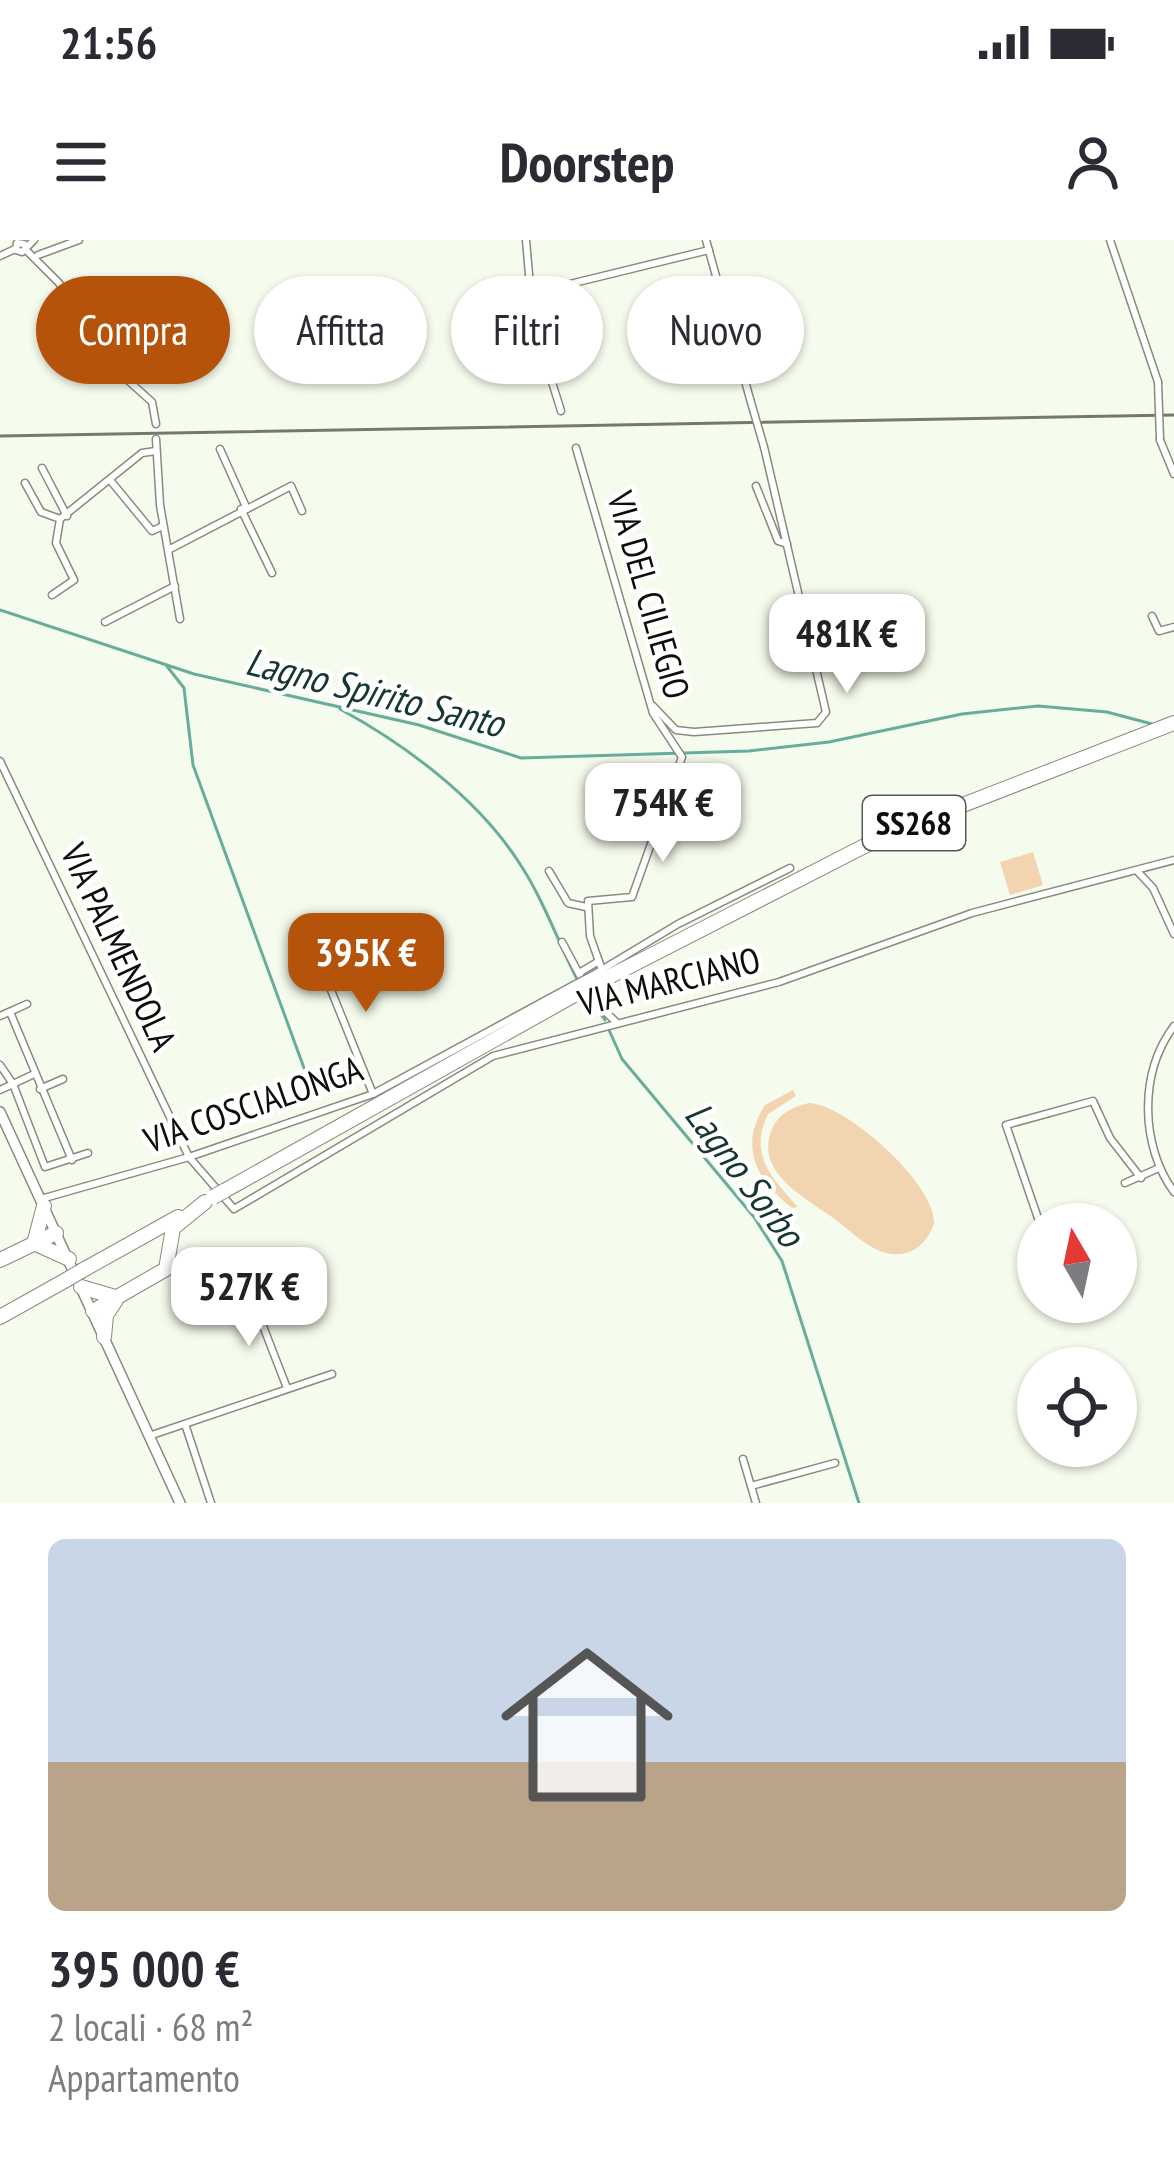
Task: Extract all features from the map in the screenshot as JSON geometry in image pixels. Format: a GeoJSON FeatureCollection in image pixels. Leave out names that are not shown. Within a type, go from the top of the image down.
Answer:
{"type":"FeatureCollection","features":[{"type":"Feature","properties":{"kind":"highway","name":"SS268"},"geometry":{"type":"LineString","coordinates":[[0,1317],[344,1124],[597,972],[871,842],[1174,723]]}},
{"type":"Feature","properties":{"kind":"highway","name":"SS268"},"geometry":{"type":"LineString","coordinates":[[93,1311],[166,1269],[173,1228],[214,1197]]}},
{"type":"Feature","properties":{"kind":"highway"},"geometry":{"type":"LineString","coordinates":[[31,1243],[40,1233],[42,1202]]}},
{"type":"Feature","properties":{"kind":"highway"},"geometry":{"type":"LineString","coordinates":[[0,1260],[56,1233]]}},
{"type":"Feature","properties":{"kind":"highway"},"geometry":{"type":"LineString","coordinates":[[104,1258],[148,1241],[169,1248]]}},
{"type":"Feature","properties":{"kind":"highway"},"geometry":{"type":"LineString","coordinates":[[31,1243],[50,1246],[69,1258]]}},
{"type":"Feature","properties":{"kind":"highway","name":"SS268"},"geometry":{"type":"LineString","coordinates":[[0,1298],[17,1300],[61,1282]]}},
{"type":"Feature","properties":{"kind":"highway"},"geometry":{"type":"LineString","coordinates":[[81,1287],[99,1297],[120,1296]]}},
{"type":"Feature","properties":{"kind":"highway"},"geometry":{"type":"LineString","coordinates":[[104,1337],[106,1315],[120,1296]]}},
{"type":"Feature","properties":{"kind":"main road"},"geometry":{"type":"LineString","coordinates":[[0,1112],[180,1503]]}},
{"type":"Feature","properties":{"kind":"street"},"geometry":{"type":"LineString","coordinates":[[0,256],[34,240]]}},
{"type":"Feature","properties":{"kind":"street"},"geometry":{"type":"LineString","coordinates":[[37,255],[79,240]]}},
{"type":"Feature","properties":{"kind":"street"},"geometry":{"type":"LineString","coordinates":[[526,240],[528,276]]}},
{"type":"Feature","properties":{"kind":"street"},"geometry":{"type":"LineString","coordinates":[[651,703],[676,730],[694,732],[797,726],[824,717],[827,703],[764,447],[706,240]]}},
{"type":"Feature","properties":{"kind":"street"},"geometry":{"type":"LineString","coordinates":[[1110,240],[1158,382],[1160,440],[1174,474]]}},
{"type":"Feature","properties":{"kind":"street"},"geometry":{"type":"LineString","coordinates":[[20,245],[37,255],[80,312],[102,357],[152,402],[156,424]]}},
{"type":"Feature","properties":{"kind":"street"},"geometry":{"type":"LineString","coordinates":[[603,276],[709,250]]}},
{"type":"Feature","properties":{"kind":"street"},"geometry":{"type":"LineString","coordinates":[[554,384],[561,411]]}},
{"type":"Feature","properties":{"kind":"street"},"geometry":{"type":"LineString","coordinates":[[156,439],[180,619]]}},
{"type":"Feature","properties":{"kind":"street","name":"VIA DEL CILIEGIO"},"geometry":{"type":"LineString","coordinates":[[577,448],[651,703],[681,762],[632,897],[592,899],[588,908]]}},
{"type":"Feature","properties":{"kind":"street"},"geometry":{"type":"LineString","coordinates":[[220,449],[272,573]]}},
{"type":"Feature","properties":{"kind":"street"},"geometry":{"type":"LineString","coordinates":[[52,595],[74,580],[56,544],[63,518],[142,453],[156,451]]}},
{"type":"Feature","properties":{"kind":"street"},"geometry":{"type":"LineString","coordinates":[[42,468],[63,518]]}},
{"type":"Feature","properties":{"kind":"street"},"geometry":{"type":"LineString","coordinates":[[110,480],[152,531],[164,526]]}},
{"type":"Feature","properties":{"kind":"street"},"geometry":{"type":"LineString","coordinates":[[25,483],[41,512],[63,518]]}},
{"type":"Feature","properties":{"kind":"street"},"geometry":{"type":"LineString","coordinates":[[169,550],[291,486],[302,511]]}},
{"type":"Feature","properties":{"kind":"street"},"geometry":{"type":"LineString","coordinates":[[757,486],[778,541],[788,545]]}},
{"type":"Feature","properties":{"kind":"street"},"geometry":{"type":"LineString","coordinates":[[105,622],[176,586]]}},
{"type":"Feature","properties":{"kind":"street"},"geometry":{"type":"LineString","coordinates":[[1152,616],[1159,631],[1174,627]]}},
{"type":"Feature","properties":{"kind":"street","name":"VIA PALMENDOLA"},"geometry":{"type":"LineString","coordinates":[[0,761],[189,1157],[229,1208],[242,1207]]}},
{"type":"Feature","properties":{"kind":"street","name":"VIA MARCIANO"},"geometry":{"type":"LineString","coordinates":[[242,1207],[476,1063],[779,982],[990,908],[1174,860]]}},
{"type":"Feature","properties":{"kind":"street"},"geometry":{"type":"LineString","coordinates":[[579,973],[597,972],[678,923],[790,868]]}},
{"type":"Feature","properties":{"kind":"street"},"geometry":{"type":"LineString","coordinates":[[549,871],[568,903],[588,908],[597,972]]}},
{"type":"Feature","properties":{"kind":"street"},"geometry":{"type":"LineString","coordinates":[[1138,872],[1153,888],[1174,934]]}},
{"type":"Feature","properties":{"kind":"street"},"geometry":{"type":"LineString","coordinates":[[562,942],[593,1000],[616,1022]]}},
{"type":"Feature","properties":{"kind":"street"},"geometry":{"type":"LineString","coordinates":[[316,953],[373,1094]]}},
{"type":"Feature","properties":{"kind":"street","name":"VIA COSCIALONGA"},"geometry":{"type":"LineString","coordinates":[[42,1202],[373,1094],[574,990]]}},
{"type":"Feature","properties":{"kind":"street"},"geometry":{"type":"LineString","coordinates":[[0,1016],[28,1004]]}},
{"type":"Feature","properties":{"kind":"street"},"geometry":{"type":"LineString","coordinates":[[10,1012],[32,1075],[72,1160]]}},
{"type":"Feature","properties":{"kind":"street"},"geometry":{"type":"LineString","coordinates":[[1174,1027],[1159,1060],[1147,1120],[1148,1142],[1174,1192]]}},
{"type":"Feature","properties":{"kind":"street"},"geometry":{"type":"LineString","coordinates":[[0,1065],[13,1084],[45,1167],[88,1153]]}},
{"type":"Feature","properties":{"kind":"street"},"geometry":{"type":"LineString","coordinates":[[0,1090],[32,1075]]}},
{"type":"Feature","properties":{"kind":"street"},"geometry":{"type":"LineString","coordinates":[[40,1089],[63,1079]]}},
{"type":"Feature","properties":{"kind":"street"},"geometry":{"type":"LineString","coordinates":[[1033,1203],[1006,1125],[1093,1101],[1109,1138],[1141,1178]]}},
{"type":"Feature","properties":{"kind":"street"},"geometry":{"type":"LineString","coordinates":[[1125,1183],[1160,1168]]}},
{"type":"Feature","properties":{"kind":"street"},"geometry":{"type":"LineString","coordinates":[[250,1295],[287,1388]]}},
{"type":"Feature","properties":{"kind":"street"},"geometry":{"type":"LineString","coordinates":[[149,1436],[332,1374]]}},
{"type":"Feature","properties":{"kind":"street"},"geometry":{"type":"LineString","coordinates":[[185,1424],[212,1503]]}},
{"type":"Feature","properties":{"kind":"street"},"geometry":{"type":"LineString","coordinates":[[743,1459],[756,1503]]}},
{"type":"Feature","properties":{"kind":"street"},"geometry":{"type":"LineString","coordinates":[[751,1486],[835,1463]]}},
{"type":"Feature","properties":{"kind":"shaded area"},"geometry":{"type":"Polygon","coordinates":[[[1033,852],[1043,885],[1010,895],[1000,862],[1033,852]]]}},
{"type":"Feature","properties":{"kind":"shaded area"},"geometry":{"type":"Polygon","coordinates":[[[793,1090],[796,1096],[768,1114],[761,1142],[772,1176],[798,1207],[792,1208],[769,1186],[752,1149],[765,1105],[793,1090]]]}},
{"type":"Feature","properties":{"kind":"shaded area"},"geometry":{"type":"Polygon","coordinates":[[[809,1103],[866,1131],[906,1169],[931,1208],[934,1224],[918,1247],[900,1254],[877,1250],[798,1194],[777,1172],[768,1145],[772,1129],[787,1112],[809,1103]]]}},
{"type":"Feature","properties":{"kind":"waterway","name":"Lagno Spirito Santo"},"geometry":{"type":"LineString","coordinates":[[0,610],[194,674],[419,725],[521,758],[749,751],[829,742],[962,714],[1038,706],[1107,712],[1152,724]]}},
{"type":"Feature","properties":{"kind":"waterway"},"geometry":{"type":"LineString","coordinates":[[166,665],[184,688],[193,765],[304,1068]]}},
{"type":"Feature","properties":{"kind":"waterway","name":"Lagno Sorbo"},"geometry":{"type":"LineString","coordinates":[[340,709],[415,756],[482,816],[527,875],[577,979]]}},
{"type":"Feature","properties":{"kind":"waterway","name":"Lagno Sorbo"},"geometry":{"type":"LineString","coordinates":[[585,992],[605,1020]]}},
{"type":"Feature","properties":{"kind":"waterway","name":"Lagno Sorbo"},"geometry":{"type":"LineString","coordinates":[[609,1030],[622,1059],[754,1217],[782,1261],[859,1503]]}},
{"type":"Feature","properties":{"kind":"railway"},"geometry":{"type":"LineString","coordinates":[[0,436],[1174,415]]}}]}
